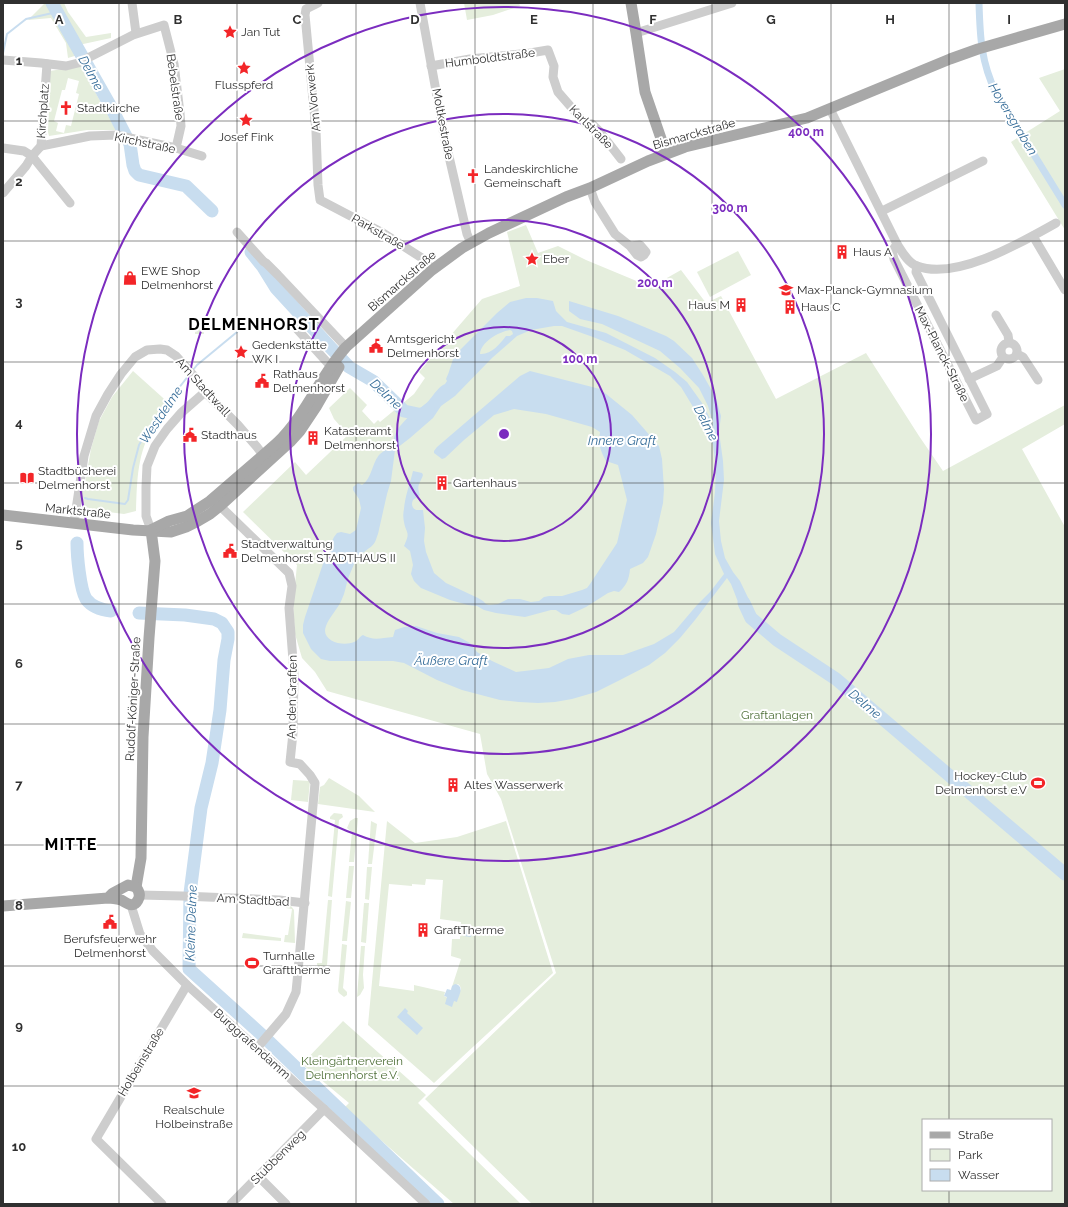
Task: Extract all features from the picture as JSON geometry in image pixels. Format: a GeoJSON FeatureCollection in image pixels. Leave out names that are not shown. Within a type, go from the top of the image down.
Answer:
{"type":"FeatureCollection","features":[{"type":"Feature","properties":{"kind":"main road"},"geometry":{"type":"LineString","coordinates":[[630,3],[645,92],[666,153]]}},
{"type":"Feature","properties":{"kind":"main road","name":"Bismarckstraße"},"geometry":{"type":"LineString","coordinates":[[265,459],[286,446],[300,431],[316,407],[340,359],[363,333],[432,270],[471,243],[495,230],[566,197],[590,188],[666,153],[807,118],[950,59],[982,48],[1065,24]]}},
{"type":"Feature","properties":{"kind":"main road"},"geometry":{"type":"LineString","coordinates":[[151,530],[169,521],[188,516],[265,459]]}},
{"type":"Feature","properties":{"kind":"main road","name":"Marktstraße"},"geometry":{"type":"LineString","coordinates":[[3,515],[134,530],[171,532],[186,527],[210,514],[220,506],[265,459]]}},
{"type":"Feature","properties":{"kind":"main road","name":"Rudolf-Königer-Straße"},"geometry":{"type":"LineString","coordinates":[[130,894],[138,869],[141,852],[143,737],[155,561],[151,530]]}},
{"type":"Feature","properties":{"kind":"main road"},"geometry":{"type":"LineString","coordinates":[[3,906],[108,898],[130,894]]}},
{"type":"Feature","properties":{"kind":"street"},"geometry":{"type":"LineString","coordinates":[[5,61],[66,66],[78,63],[136,34],[132,3]]}},
{"type":"Feature","properties":{"kind":"street","name":"Am Vorwerk"},"geometry":{"type":"LineString","coordinates":[[318,3],[306,9],[305,15],[316,131],[320,200]]}},
{"type":"Feature","properties":{"kind":"street","name":"Moltkestraße"},"geometry":{"type":"LineString","coordinates":[[420,3],[444,135],[467,234],[471,243]]}},
{"type":"Feature","properties":{"kind":"street"},"geometry":{"type":"LineString","coordinates":[[636,33],[732,3]]}},
{"type":"Feature","properties":{"kind":"street","name":"Bebelstraße"},"geometry":{"type":"LineString","coordinates":[[136,34],[164,25],[174,64],[180,113],[181,126],[176,148]]}},
{"type":"Feature","properties":{"kind":"street","name":"Humboldtstraße"},"geometry":{"type":"LineString","coordinates":[[431,66],[470,59],[548,50]]}},
{"type":"Feature","properties":{"kind":"street","name":"Karlstraße"},"geometry":{"type":"LineString","coordinates":[[548,50],[554,66],[553,77],[558,92],[585,123],[592,124],[600,132],[621,159]]}},
{"type":"Feature","properties":{"kind":"street","name":"Kirchplatz"},"geometry":{"type":"LineString","coordinates":[[3,193],[41,146],[47,64]]}},
{"type":"Feature","properties":{"kind":"street"},"geometry":{"type":"LineString","coordinates":[[830,109],[882,211],[897,244],[905,257],[917,266],[937,270],[950,269],[975,262],[1002,252],[1056,223]]}},
{"type":"Feature","properties":{"kind":"street","name":"Kirchstraße"},"geometry":{"type":"LineString","coordinates":[[41,146],[92,136],[116,135],[176,148],[202,156]]}},
{"type":"Feature","properties":{"kind":"street"},"geometry":{"type":"LineString","coordinates":[[3,148],[24,151],[32,156],[70,203]]}},
{"type":"Feature","properties":{"kind":"street"},"geometry":{"type":"LineString","coordinates":[[882,211],[983,161]]}},
{"type":"Feature","properties":{"kind":"street"},"geometry":{"type":"LineString","coordinates":[[590,188],[595,202],[615,234],[630,246]]}},
{"type":"Feature","properties":{"kind":"street","name":"Parkstraße"},"geometry":{"type":"LineString","coordinates":[[320,200],[383,233],[425,260],[432,270]]}},
{"type":"Feature","properties":{"kind":"street"},"geometry":{"type":"LineString","coordinates":[[237,232],[278,275],[340,359]]}},
{"type":"Feature","properties":{"kind":"street"},"geometry":{"type":"LineString","coordinates":[[1033,236],[1065,290]]}},
{"type":"Feature","properties":{"kind":"street","name":"Max-Planck-Straße"},"geometry":{"type":"LineString","coordinates":[[897,244],[892,251],[894,259],[976,420],[987,414],[916,272],[917,266]]}},
{"type":"Feature","properties":{"kind":"street"},"geometry":{"type":"LineString","coordinates":[[996,315],[1008,335],[1009,342]]}},
{"type":"Feature","properties":{"kind":"street"},"geometry":{"type":"LineString","coordinates":[[297,329],[340,359]]}},
{"type":"Feature","properties":{"kind":"street"},"geometry":{"type":"LineString","coordinates":[[1009,342],[1016,346],[1017,349],[1017,354],[1011,359],[1003,357],[1000,352],[1002,346],[1009,342]]}},
{"type":"Feature","properties":{"kind":"street","name":"Am Stadtwall"},"geometry":{"type":"LineString","coordinates":[[79,524],[86,448],[96,416],[121,374],[135,356],[147,350],[167,350],[176,356],[188,368],[205,392],[257,447],[265,459]]}},
{"type":"Feature","properties":{"kind":"street"},"geometry":{"type":"LineString","coordinates":[[1017,354],[1023,356],[1038,380]]}},
{"type":"Feature","properties":{"kind":"street"},"geometry":{"type":"LineString","coordinates":[[969,379],[997,366],[1003,357]]}},
{"type":"Feature","properties":{"kind":"street"},"geometry":{"type":"LineString","coordinates":[[151,530],[146,516],[147,466],[155,446],[167,429],[181,413],[205,392]]}},
{"type":"Feature","properties":{"kind":"street","name":"An den Graften"},"geometry":{"type":"LineString","coordinates":[[220,506],[289,573],[292,586],[289,608],[294,674],[293,733],[290,762],[300,764],[315,783],[305,903]]}},
{"type":"Feature","properties":{"kind":"street","name":"Am Stadtbad"},"geometry":{"type":"LineString","coordinates":[[130,894],[283,900],[305,903],[296,992],[286,1014],[260,1045]]}},
{"type":"Feature","properties":{"kind":"street","name":"Burggrafendamm"},"geometry":{"type":"LineString","coordinates":[[130,894],[138,930],[142,938],[153,951],[187,985],[260,1045],[324,1109],[426,1204]]}},
{"type":"Feature","properties":{"kind":"street","name":"Holbeinstraße"},"geometry":{"type":"LineString","coordinates":[[162,1204],[96,1139],[187,985]]}},
{"type":"Feature","properties":{"kind":"street","name":"Stubbenweg"},"geometry":{"type":"LineString","coordinates":[[231,1204],[324,1109]]}},
{"type":"Feature","properties":{"kind":"street"},"geometry":{"type":"LineString","coordinates":[[258,1176],[286,1204]]}},
{"type":"Feature","properties":{"kind":"green space"},"geometry":{"type":"Polygon","coordinates":[[[45,3],[64,3],[68,12],[86,37],[111,33],[111,38],[74,46],[78,55],[68,58],[66,43],[51,18],[28,20],[45,3]]]}},
{"type":"Feature","properties":{"kind":"green space"},"geometry":{"type":"Polygon","coordinates":[[[464,3],[519,3],[520,6],[493,15],[467,20],[464,3]]]}},
{"type":"Feature","properties":{"kind":"green space"},"geometry":{"type":"Polygon","coordinates":[[[81,66],[116,130],[87,130],[49,136],[50,71],[81,66]],[[68,78],[65,90],[62,90],[54,121],[58,123],[56,131],[64,133],[66,125],[71,126],[79,94],[76,93],[79,81],[68,78]]]}},
{"type":"Feature","properties":{"kind":"green space"},"geometry":{"type":"Polygon","coordinates":[[[1065,69],[1065,230],[1011,142],[1060,111],[1039,78],[1065,69]]]}},
{"type":"Feature","properties":{"kind":"green space","name":"Graftanlagen"},"geometry":{"type":"Polygon","coordinates":[[[526,225],[538,253],[558,246],[586,260],[651,287],[681,270],[706,303],[721,296],[776,399],[866,353],[943,471],[1065,405],[1065,424],[1022,449],[1065,527],[1065,1204],[532,1204],[425,1099],[556,973],[501,799],[487,774],[480,734],[327,691],[315,672],[302,658],[295,634],[293,604],[297,565],[243,512],[295,462],[306,475],[348,435],[334,419],[329,408],[350,388],[367,405],[362,411],[374,424],[378,420],[380,422],[414,394],[425,378],[419,372],[482,299],[520,286],[507,232],[526,225]]]}},
{"type":"Feature","properties":{"kind":"green space"},"geometry":{"type":"Polygon","coordinates":[[[738,251],[751,275],[710,297],[697,272],[738,251]]]}},
{"type":"Feature","properties":{"kind":"green space"},"geometry":{"type":"Polygon","coordinates":[[[203,325],[204,334],[195,334],[195,326],[203,325]]]}},
{"type":"Feature","properties":{"kind":"green space"},"geometry":{"type":"Polygon","coordinates":[[[133,371],[172,406],[154,427],[144,446],[139,468],[136,511],[124,514],[85,509],[82,499],[91,449],[99,421],[112,397],[133,371]]]}},
{"type":"Feature","properties":{"kind":"green space"},"geometry":{"type":"Polygon","coordinates":[[[329,778],[359,796],[375,812],[318,804],[320,787],[324,785],[329,778]]]}},
{"type":"Feature","properties":{"kind":"green space"},"geometry":{"type":"Polygon","coordinates":[[[293,780],[310,781],[308,802],[291,800],[293,780]]]}},
{"type":"Feature","properties":{"kind":"green space"},"geometry":{"type":"Polygon","coordinates":[[[334,813],[342,814],[343,817],[339,820],[332,897],[328,896],[335,820],[330,819],[330,817],[334,813]]]}},
{"type":"Feature","properties":{"kind":"green space"},"geometry":{"type":"Polygon","coordinates":[[[358,818],[354,862],[349,862],[352,832],[347,828],[350,821],[358,818]]]}},
{"type":"Feature","properties":{"kind":"green space"},"geometry":{"type":"Polygon","coordinates":[[[371,821],[377,824],[372,864],[368,864],[371,821]]]}},
{"type":"Feature","properties":{"kind":"green space"},"geometry":{"type":"Polygon","coordinates":[[[387,821],[415,843],[457,837],[506,821],[553,973],[434,1083],[368,1025],[387,821]],[[426,879],[425,885],[412,884],[412,886],[389,884],[379,986],[414,991],[414,985],[445,992],[444,996],[454,1001],[461,989],[458,984],[451,990],[461,959],[451,956],[452,939],[460,939],[461,922],[440,919],[443,880],[426,879]]]}},
{"type":"Feature","properties":{"kind":"green space"},"geometry":{"type":"Polygon","coordinates":[[[349,866],[354,866],[351,898],[346,898],[349,866]]]}},
{"type":"Feature","properties":{"kind":"green space"},"geometry":{"type":"Polygon","coordinates":[[[367,867],[372,867],[369,900],[365,899],[367,867]]]}},
{"type":"Feature","properties":{"kind":"green space"},"geometry":{"type":"Polygon","coordinates":[[[328,900],[332,900],[327,965],[320,967],[317,963],[322,963],[328,900]]]}},
{"type":"Feature","properties":{"kind":"green space"},"geometry":{"type":"Polygon","coordinates":[[[346,901],[351,902],[347,941],[342,941],[346,901]]]}},
{"type":"Feature","properties":{"kind":"green space"},"geometry":{"type":"Polygon","coordinates":[[[364,903],[369,903],[366,943],[361,942],[364,903]]]}},
{"type":"Feature","properties":{"kind":"green space"},"geometry":{"type":"Polygon","coordinates":[[[286,905],[291,906],[294,910],[295,943],[284,942],[285,935],[288,935],[292,909],[286,908],[286,905]]]}},
{"type":"Feature","properties":{"kind":"green space"},"geometry":{"type":"Polygon","coordinates":[[[243,933],[281,938],[281,941],[242,938],[243,933]]]}},
{"type":"Feature","properties":{"kind":"green space"},"geometry":{"type":"Polygon","coordinates":[[[342,944],[347,945],[343,988],[347,992],[347,995],[344,997],[338,991],[342,944]]]}},
{"type":"Feature","properties":{"kind":"green space"},"geometry":{"type":"Polygon","coordinates":[[[361,946],[365,946],[363,975],[364,988],[357,997],[361,946]]]}},
{"type":"Feature","properties":{"kind":"green space","name":"Kleingärtnerverein Delmenhorst e.V."},"geometry":{"type":"Polygon","coordinates":[[[343,1021],[426,1095],[418,1103],[521,1204],[454,1204],[344,1108],[349,1103],[302,1064],[343,1021]]]}},
{"type":"Feature","properties":{"kind":"water","name":"Äußere Graft"},"geometry":{"type":"Polygon","coordinates":[[[526,298],[537,298],[553,301],[556,311],[567,322],[606,333],[655,358],[687,382],[702,403],[714,426],[708,406],[699,388],[680,368],[660,351],[602,324],[580,319],[569,311],[569,301],[618,316],[666,336],[674,341],[692,358],[716,398],[721,416],[719,432],[724,480],[719,521],[721,541],[725,558],[740,581],[753,608],[751,618],[747,619],[727,578],[680,638],[665,653],[649,665],[596,692],[555,702],[538,703],[500,700],[462,690],[437,680],[404,663],[393,661],[330,661],[321,659],[311,649],[303,633],[305,617],[328,549],[334,537],[337,533],[341,532],[350,534],[356,530],[361,508],[359,499],[353,490],[353,487],[358,483],[362,485],[368,479],[377,457],[391,446],[395,450],[391,481],[378,534],[375,542],[369,549],[361,554],[356,561],[348,579],[342,599],[326,626],[326,636],[334,642],[344,644],[349,643],[355,641],[363,635],[374,639],[393,637],[395,630],[404,627],[416,626],[437,633],[459,637],[470,643],[477,652],[516,672],[549,668],[568,659],[589,655],[623,655],[654,644],[674,632],[724,574],[715,554],[711,523],[715,492],[716,467],[713,445],[704,425],[681,387],[670,376],[625,350],[593,337],[562,326],[531,330],[517,336],[492,358],[455,396],[441,406],[433,418],[397,448],[393,445],[398,429],[401,425],[417,409],[429,401],[438,389],[445,384],[455,355],[510,302],[526,298]],[[505,331],[495,335],[483,345],[480,354],[491,351],[506,336],[513,334],[512,331],[505,331]]]}},
{"type":"Feature","properties":{"kind":"water","name":"Innere Graft"},"geometry":{"type":"Polygon","coordinates":[[[530,371],[600,389],[632,415],[659,446],[662,459],[664,489],[663,503],[656,534],[648,557],[643,563],[630,569],[627,582],[619,592],[614,591],[608,593],[586,607],[569,615],[562,614],[556,610],[525,617],[496,613],[484,610],[477,606],[450,600],[421,588],[414,581],[411,574],[413,565],[410,551],[404,546],[408,535],[403,512],[413,471],[422,473],[423,475],[418,487],[420,495],[413,500],[412,506],[416,510],[423,510],[425,528],[424,541],[426,552],[434,573],[446,583],[478,598],[489,605],[498,604],[508,599],[520,599],[531,602],[539,601],[544,597],[562,596],[582,590],[587,588],[590,584],[617,543],[627,500],[618,465],[606,461],[602,454],[599,444],[600,432],[592,427],[546,414],[514,409],[494,415],[445,458],[442,459],[434,453],[437,447],[520,376],[530,371]]]}},
{"type":"Feature","properties":{"kind":"water"},"geometry":{"type":"Polygon","coordinates":[[[463,930],[472,930],[471,937],[463,936],[463,930]]]}},
{"type":"Feature","properties":{"kind":"water"},"geometry":{"type":"Polygon","coordinates":[[[455,984],[461,989],[457,1002],[454,1001],[452,1007],[445,1004],[447,997],[444,996],[447,989],[451,990],[452,986],[455,984]]]}},
{"type":"Feature","properties":{"kind":"water"},"geometry":{"type":"Polygon","coordinates":[[[405,1008],[408,1011],[407,1013],[423,1028],[417,1035],[397,1017],[405,1008]]]}},
{"type":"Feature","properties":{"kind":"waterway","name":"Delme"},"geometry":{"type":"LineString","coordinates":[[52,3],[111,107],[130,144],[135,171],[139,175],[186,186],[212,211]]}},
{"type":"Feature","properties":{"kind":"waterway","name":"Hoyersgraben"},"geometry":{"type":"LineString","coordinates":[[979,3],[982,49],[991,82],[996,93],[1065,205]]}},
{"type":"Feature","properties":{"kind":"waterway","name":"Westdelme"},"geometry":{"type":"LineString","coordinates":[[3,53],[7,34],[26,19],[57,12]]}},
{"type":"Feature","properties":{"kind":"waterway","name":"Delme"},"geometry":{"type":"LineString","coordinates":[[251,252],[263,267],[276,288],[349,367],[373,381],[404,411],[423,415],[428,410]]}},
{"type":"Feature","properties":{"kind":"waterway","name":"Westdelme"},"geometry":{"type":"LineString","coordinates":[[193,370],[237,332]]}},
{"type":"Feature","properties":{"kind":"waterway","name":"Westdelme"},"geometry":{"type":"LineString","coordinates":[[85,498],[125,504],[128,500],[133,468],[139,445],[156,417],[189,375]]}},
{"type":"Feature","properties":{"kind":"waterway","name":"Kleine Delme"},"geometry":{"type":"LineString","coordinates":[[77,543],[78,563],[86,599],[97,608],[111,611]]}},
{"type":"Feature","properties":{"kind":"waterway","name":"Delme"},"geometry":{"type":"LineString","coordinates":[[744,603],[751,618],[777,640],[836,679],[1065,874]]}},
{"type":"Feature","properties":{"kind":"waterway","name":"Kleine Delme"},"geometry":{"type":"LineString","coordinates":[[139,613],[185,615],[214,619],[222,623],[228,632],[220,710],[212,763],[201,808],[190,893],[189,969],[262,1035],[438,1204]]}},
{"type":"Feature","properties":{"kind":"place","name":"Jan Tut"},"geometry":{"type":"Point","coordinates":[230,32]}},
{"type":"Feature","properties":{"kind":"place","name":"Flusspferd"},"geometry":{"type":"Point","coordinates":[244,68]}},
{"type":"Feature","properties":{"kind":"place","name":"Stadtkirche"},"geometry":{"type":"Point","coordinates":[66,108]}},
{"type":"Feature","properties":{"kind":"place","name":"Josef Fink"},"geometry":{"type":"Point","coordinates":[246,120]}},
{"type":"Feature","properties":{"kind":"place","name":"Landeskirchliche Gemeinschaft"},"geometry":{"type":"Point","coordinates":[473,176]}},
{"type":"Feature","properties":{"kind":"place","name":"Haus A"},"geometry":{"type":"Point","coordinates":[842,252]}},
{"type":"Feature","properties":{"kind":"place","name":"Eber"},"geometry":{"type":"Point","coordinates":[532,259]}},
{"type":"Feature","properties":{"kind":"place","name":"EWE Shop Delmenhorst"},"geometry":{"type":"Point","coordinates":[130,278]}},
{"type":"Feature","properties":{"kind":"place","name":"Max-Planck-Gymnasium"},"geometry":{"type":"Point","coordinates":[786,290]}},
{"type":"Feature","properties":{"kind":"place","name":"Haus M"},"geometry":{"type":"Point","coordinates":[741,305]}},
{"type":"Feature","properties":{"kind":"place","name":"Haus C"},"geometry":{"type":"Point","coordinates":[790,307]}},
{"type":"Feature","properties":{"kind":"place","name":"Amtsgericht Delmenhorst"},"geometry":{"type":"Point","coordinates":[376,346]}},
{"type":"Feature","properties":{"kind":"place","name":"Gedenkstätte WK I"},"geometry":{"type":"Point","coordinates":[241,352]}},
{"type":"Feature","properties":{"kind":"place","name":"Rathaus Delmenhorst"},"geometry":{"type":"Point","coordinates":[262,381]}},
{"type":"Feature","properties":{"kind":"place","name":"Stadthaus"},"geometry":{"type":"Point","coordinates":[190,435]}},
{"type":"Feature","properties":{"kind":"place","name":"Katasteramt Delmenhorst"},"geometry":{"type":"Point","coordinates":[313,438]}},
{"type":"Feature","properties":{"kind":"place","name":"Stadtbücherei Delmenhorst"},"geometry":{"type":"Point","coordinates":[27,478]}},
{"type":"Feature","properties":{"kind":"place","name":"Gartenhaus"},"geometry":{"type":"Point","coordinates":[442,483]}},
{"type":"Feature","properties":{"kind":"place","name":"Stadtverwaltung Delmenhorst STADTHAUS II"},"geometry":{"type":"Point","coordinates":[230,551]}},
{"type":"Feature","properties":{"kind":"place","name":"Hockey-Club Delmenhorst e.V"},"geometry":{"type":"Point","coordinates":[1038,783]}},
{"type":"Feature","properties":{"kind":"place","name":"Altes Wasserwerk"},"geometry":{"type":"Point","coordinates":[453,785]}},
{"type":"Feature","properties":{"kind":"place","name":"Berufsfeuerwehr Delmenhorst"},"geometry":{"type":"Point","coordinates":[110,922]}},
{"type":"Feature","properties":{"kind":"place","name":"GraftTherme"},"geometry":{"type":"Point","coordinates":[423,930]}},
{"type":"Feature","properties":{"kind":"place","name":"Turnhalle Grafttherme"},"geometry":{"type":"Point","coordinates":[252,963]}},
{"type":"Feature","properties":{"kind":"place","name":"Realschule Holbeinstraße"},"geometry":{"type":"Point","coordinates":[194,1093]}},
{"type":"Feature","properties":{"kind":"district","name":"DELMENHORST"},"geometry":{"type":"Point","coordinates":[254,324]}},
{"type":"Feature","properties":{"kind":"district","name":"MITTE"},"geometry":{"type":"Point","coordinates":[71,844]}}]}
